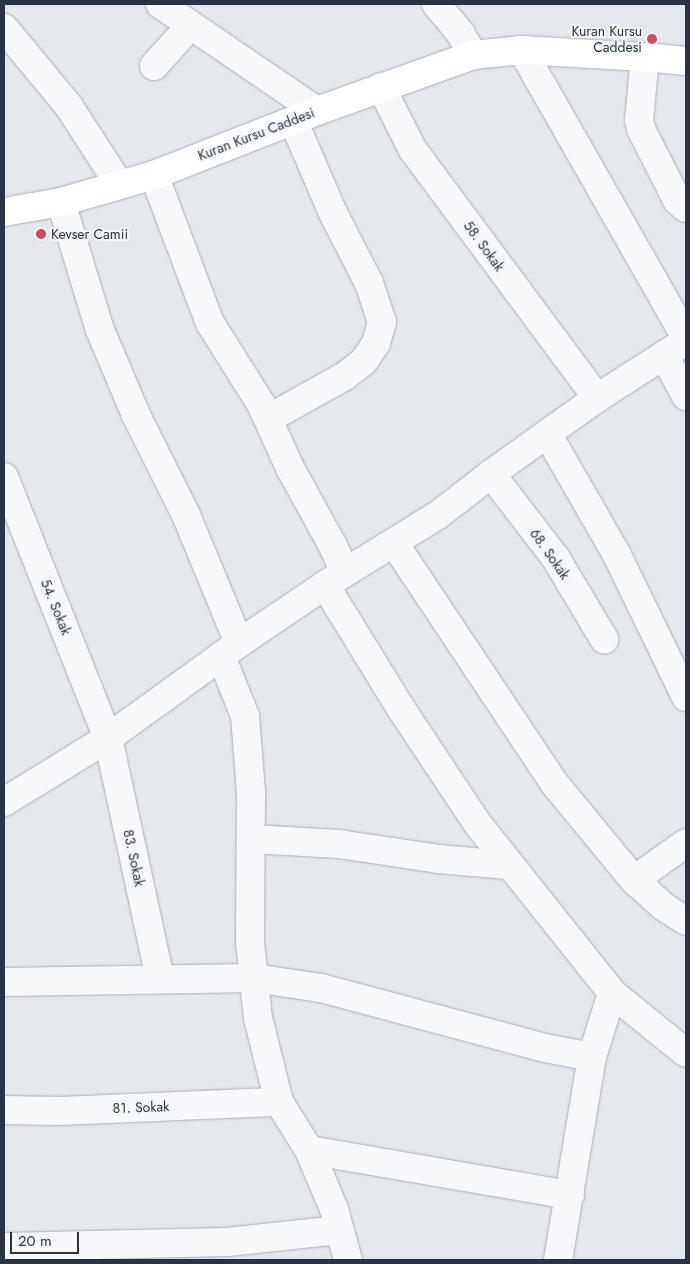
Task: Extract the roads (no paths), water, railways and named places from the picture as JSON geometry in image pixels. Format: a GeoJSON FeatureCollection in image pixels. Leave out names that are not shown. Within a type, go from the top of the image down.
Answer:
{"type":"FeatureCollection","features":[{"type":"Feature","properties":{"kind":"main road","name":"Kuran Kursu Caddesi"},"geometry":{"type":"LineString","coordinates":[[7,207],[61,202],[154,175],[305,115],[473,55],[522,50],[645,56],[686,61]]}},
{"type":"Feature","properties":{"kind":"street"},"geometry":{"type":"LineString","coordinates":[[160,4],[191,25],[305,115],[333,213],[368,282],[382,322],[376,343],[364,361],[345,376],[268,419]]}},
{"type":"Feature","properties":{"kind":"street"},"geometry":{"type":"LineString","coordinates":[[436,4],[460,33],[473,55]]}},
{"type":"Feature","properties":{"kind":"street"},"geometry":{"type":"LineString","coordinates":[[154,66],[191,25]]}},
{"type":"Feature","properties":{"kind":"street"},"geometry":{"type":"LineString","coordinates":[[4,28],[68,105],[119,184]]}},
{"type":"Feature","properties":{"kind":"street"},"geometry":{"type":"LineString","coordinates":[[522,50],[686,337]]}},
{"type":"Feature","properties":{"kind":"street"},"geometry":{"type":"LineString","coordinates":[[645,56],[639,120],[641,129],[677,200],[686,208]]}},
{"type":"Feature","properties":{"kind":"street","name":"58. Sokak"},"geometry":{"type":"LineString","coordinates":[[381,87],[413,150],[598,398]]}},
{"type":"Feature","properties":{"kind":"street"},"geometry":{"type":"LineString","coordinates":[[154,175],[210,323],[261,404],[290,468],[332,544],[335,579],[400,707],[477,823],[508,865],[612,994],[686,1054]]}},
{"type":"Feature","properties":{"kind":"street"},"geometry":{"type":"LineString","coordinates":[[61,202],[100,330],[136,415],[186,514],[230,649],[244,716],[251,792],[250,942],[258,1018],[279,1102],[309,1150],[334,1209],[348,1260]]}},
{"type":"Feature","properties":{"kind":"street"},"geometry":{"type":"LineString","coordinates":[[4,802],[108,738],[230,649],[335,579],[438,515],[491,474],[598,398],[675,348],[686,396]]}},
{"type":"Feature","properties":{"kind":"street"},"geometry":{"type":"LineString","coordinates":[[548,435],[617,555],[686,697]]}},
{"type":"Feature","properties":{"kind":"street","name":"68. Sokak"},"geometry":{"type":"LineString","coordinates":[[491,474],[555,557],[604,639]]}},
{"type":"Feature","properties":{"kind":"street","name":"54. Sokak"},"geometry":{"type":"LineString","coordinates":[[4,477],[108,738]]}},
{"type":"Feature","properties":{"kind":"street"},"geometry":{"type":"LineString","coordinates":[[394,543],[554,783],[634,880],[664,907],[686,921]]}},
{"type":"Feature","properties":{"kind":"street","name":"83. Sokak"},"geometry":{"type":"LineString","coordinates":[[108,738],[160,978]]}},
{"type":"Feature","properties":{"kind":"street"},"geometry":{"type":"LineString","coordinates":[[251,839],[339,844],[438,859],[508,865]]}},
{"type":"Feature","properties":{"kind":"street"},"geometry":{"type":"LineString","coordinates":[[634,880],[686,843]]}},
{"type":"Feature","properties":{"kind":"street"},"geometry":{"type":"LineString","coordinates":[[4,982],[160,978],[254,978],[321,988],[545,1048],[592,1057]]}},
{"type":"Feature","properties":{"kind":"street"},"geometry":{"type":"LineString","coordinates":[[558,1260],[592,1057],[612,994]]}},
{"type":"Feature","properties":{"kind":"street","name":"81. Sokak"},"geometry":{"type":"LineString","coordinates":[[4,1110],[60,1110],[279,1102]]}},
{"type":"Feature","properties":{"kind":"street"},"geometry":{"type":"LineString","coordinates":[[309,1150],[570,1195]]}},
{"type":"Feature","properties":{"kind":"street"},"geometry":{"type":"LineString","coordinates":[[4,1247],[227,1242],[339,1230]]}},
{"type":"Feature","properties":{"kind":"place","name":"Kuran Kursu Caddesi"},"geometry":{"type":"Point","coordinates":[652,39]}},
{"type":"Feature","properties":{"kind":"place","name":"Kevser Camii"},"geometry":{"type":"Point","coordinates":[41,234]}}]}
